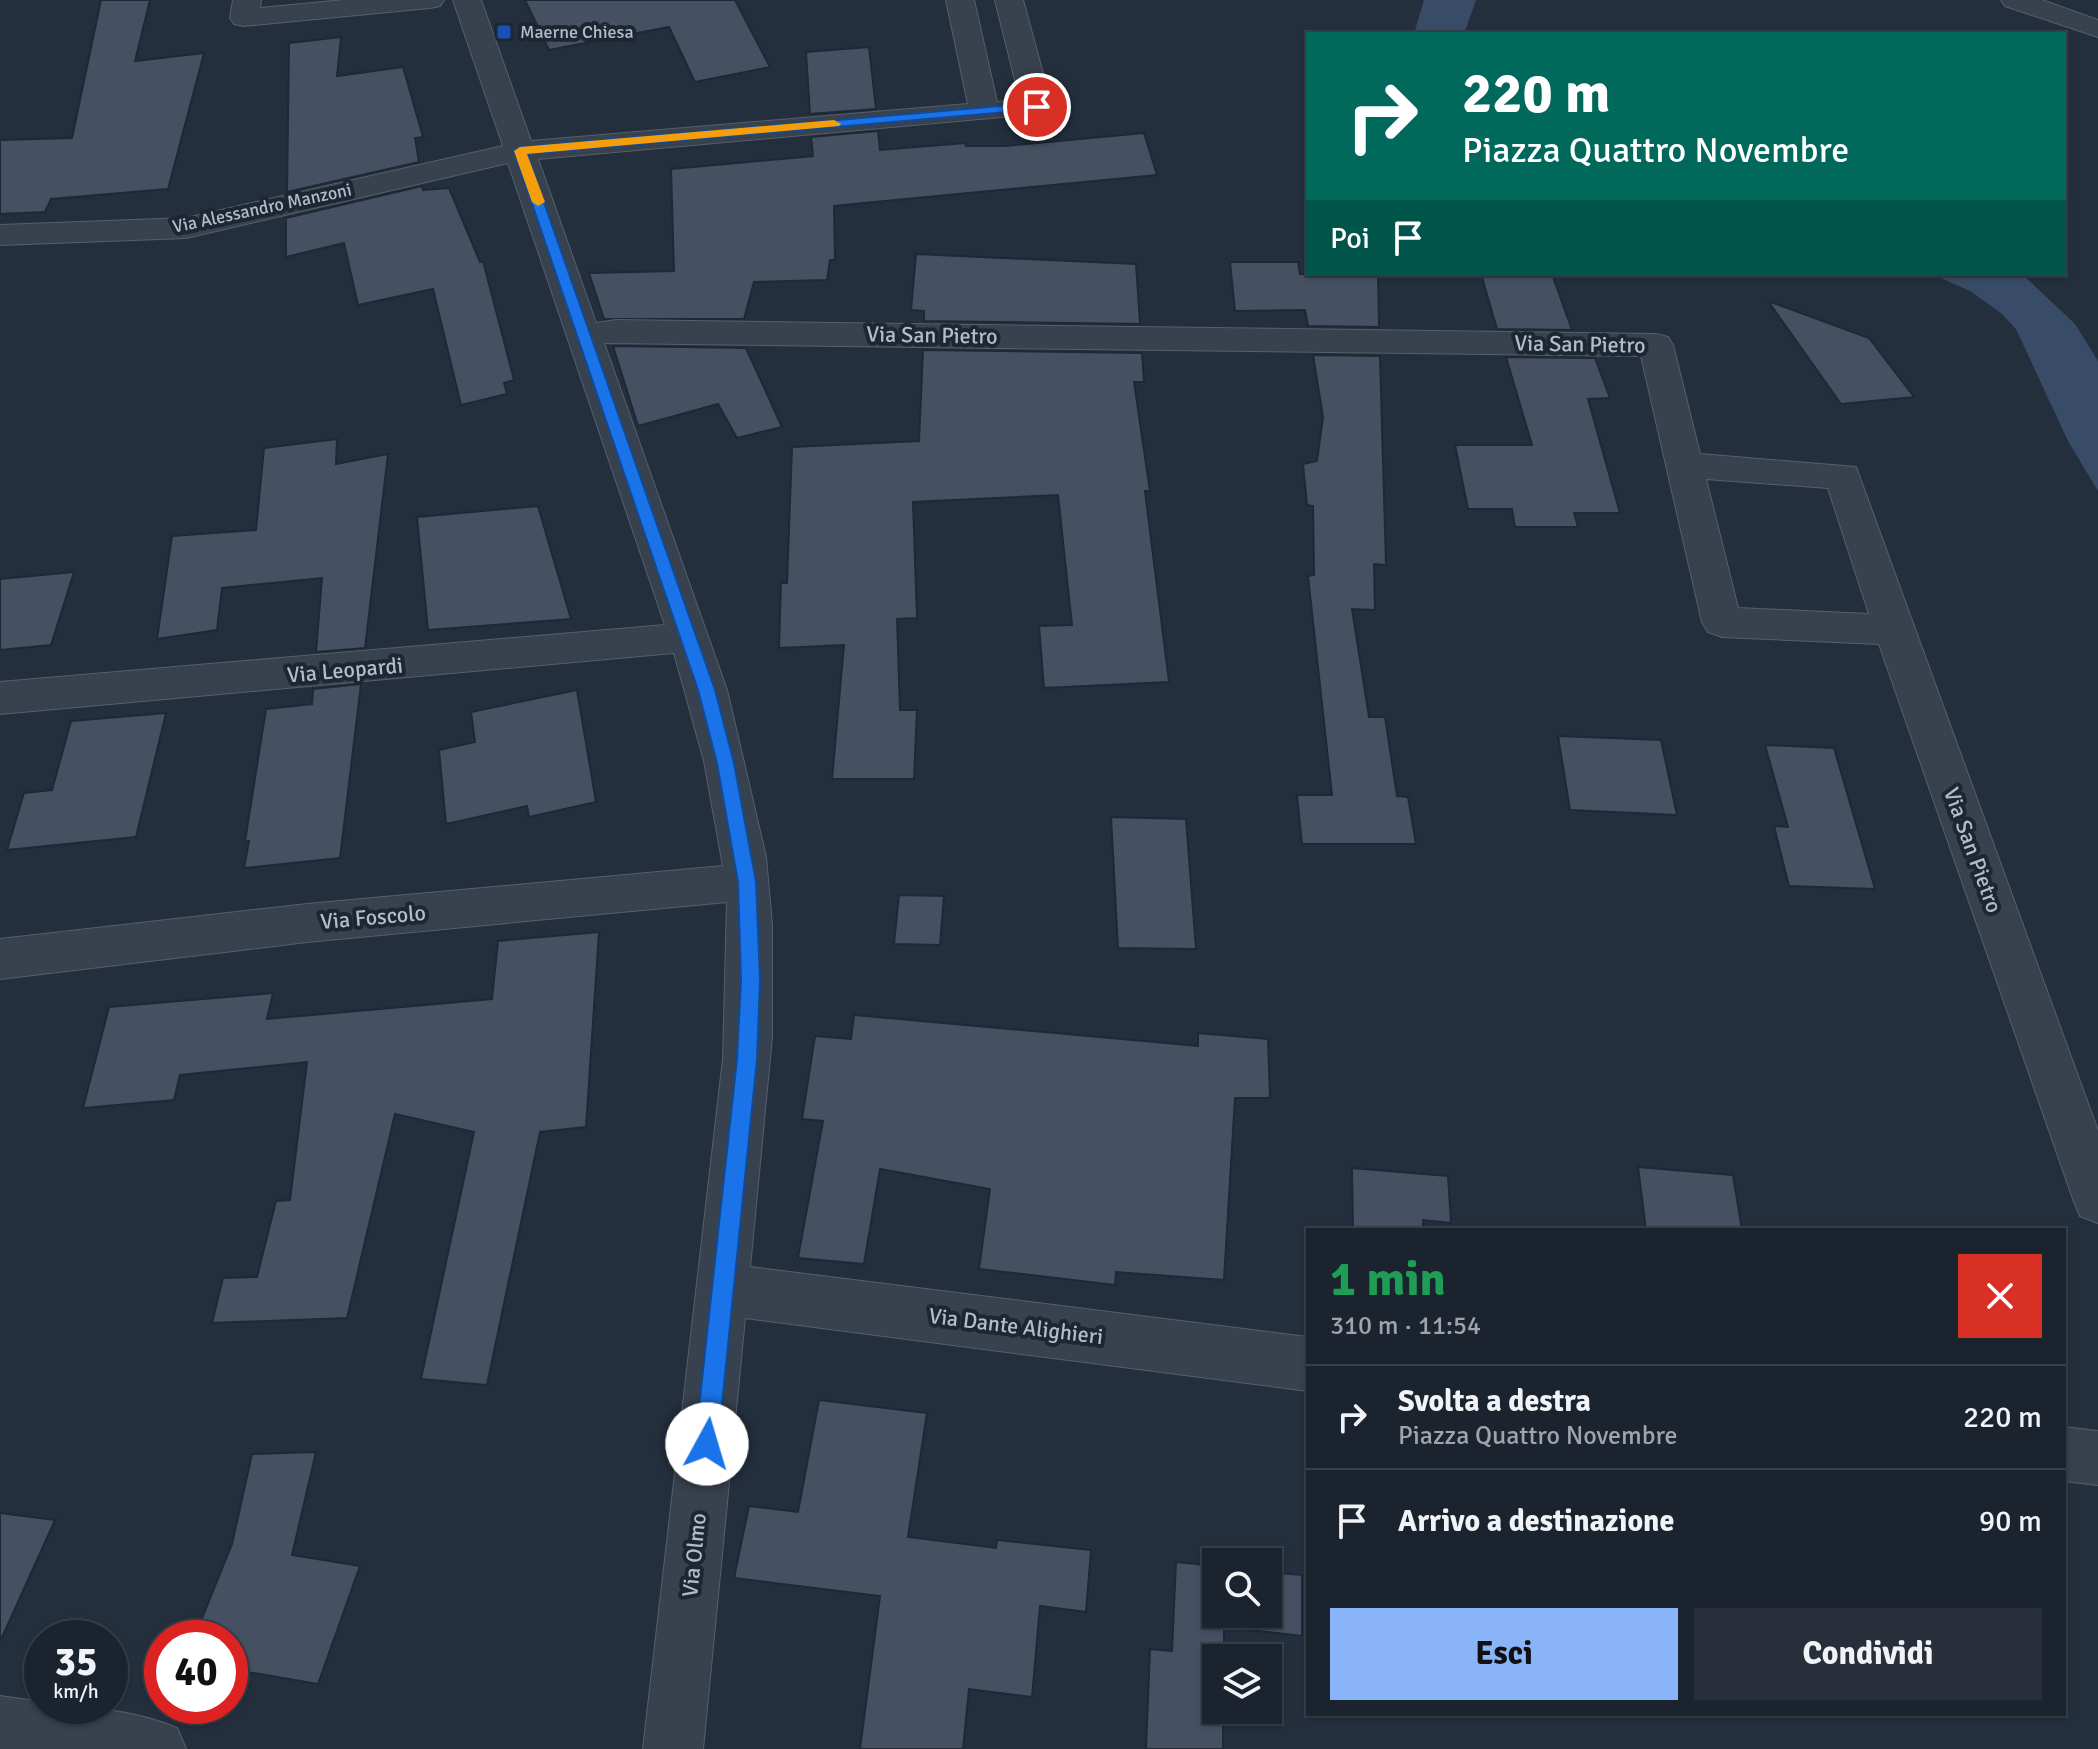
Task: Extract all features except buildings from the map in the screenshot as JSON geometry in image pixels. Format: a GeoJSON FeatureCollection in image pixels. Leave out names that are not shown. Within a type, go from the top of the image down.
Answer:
{"type":"FeatureCollection","features":[{"type":"Feature","properties":{"kind":"street"},"geometry":{"type":"LineString","coordinates":[[247,0],[244,18],[430,0]]}},
{"type":"Feature","properties":{"kind":"street","name":"Via Olmo"},"geometry":{"type":"LineString","coordinates":[[467,0],[689,635],[721,739],[747,882],[751,980],[747,1059],[673,1749]]}},
{"type":"Feature","properties":{"kind":"street"},"geometry":{"type":"LineString","coordinates":[[960,0],[984,111]]}},
{"type":"Feature","properties":{"kind":"street","name":"Via Alessandro Manzoni"},"geometry":{"type":"LineString","coordinates":[[0,235],[186,228],[520,151],[1037,107],[1009,0]]}},
{"type":"Feature","properties":{"kind":"street"},"geometry":{"type":"LineString","coordinates":[[2015,0],[2098,29]]}},
{"type":"Feature","properties":{"kind":"street","name":"Via San Pietro"},"geometry":{"type":"LineString","coordinates":[[586,335],[616,331],[1656,345],[1722,622],[1894,630],[2098,1199]]}},
{"type":"Feature","properties":{"kind":"street"},"geometry":{"type":"LineString","coordinates":[[1684,465],[1843,476],[1894,630]]}},
{"type":"Feature","properties":{"kind":"street","name":"Via Leopardi"},"geometry":{"type":"LineString","coordinates":[[0,698],[653,642],[689,635]]}},
{"type":"Feature","properties":{"kind":"street","name":"Via Foscolo"},"geometry":{"type":"LineString","coordinates":[[0,959],[307,923],[747,882]]}},
{"type":"Feature","properties":{"kind":"street","name":"Via Dante Alighieri"},"geometry":{"type":"LineString","coordinates":[[724,1292],[758,1293],[1306,1364]]}},
{"type":"Feature","properties":{"kind":"street"},"geometry":{"type":"LineString","coordinates":[[2066,1454],[2098,1458]]}},
{"type":"Feature","properties":{"kind":"street"},"geometry":{"type":"LineString","coordinates":[[0,1726],[156,1749]]}},
{"type":"Feature","properties":{"kind":"water"},"geometry":{"type":"Polygon","coordinates":[[[1424,0],[1476,0],[1465,32],[1415,32],[1424,0]]]}},
{"type":"Feature","properties":{"kind":"water"},"geometry":{"type":"Polygon","coordinates":[[[1936,276],[2024,276],[2075,324],[2098,361],[2098,491],[2068,441],[2016,329],[2001,313],[1970,291],[1936,276]]]}},
{"type":"Feature","properties":{"kind":"slow traffic"},"geometry":{"type":"LineString","coordinates":[[538,202],[520,151],[834,124]]}},
{"type":"Feature","properties":{"kind":"place","name":"Maerne Chiesa"},"geometry":{"type":"Point","coordinates":[504,32]}},
{"type":"Feature","properties":{"kind":"route"},"geometry":{"type":"LineString","coordinates":[[707,1444],[747,1059],[751,980],[747,882],[726,763],[707,690],[520,151],[1037,107]]}}]}
